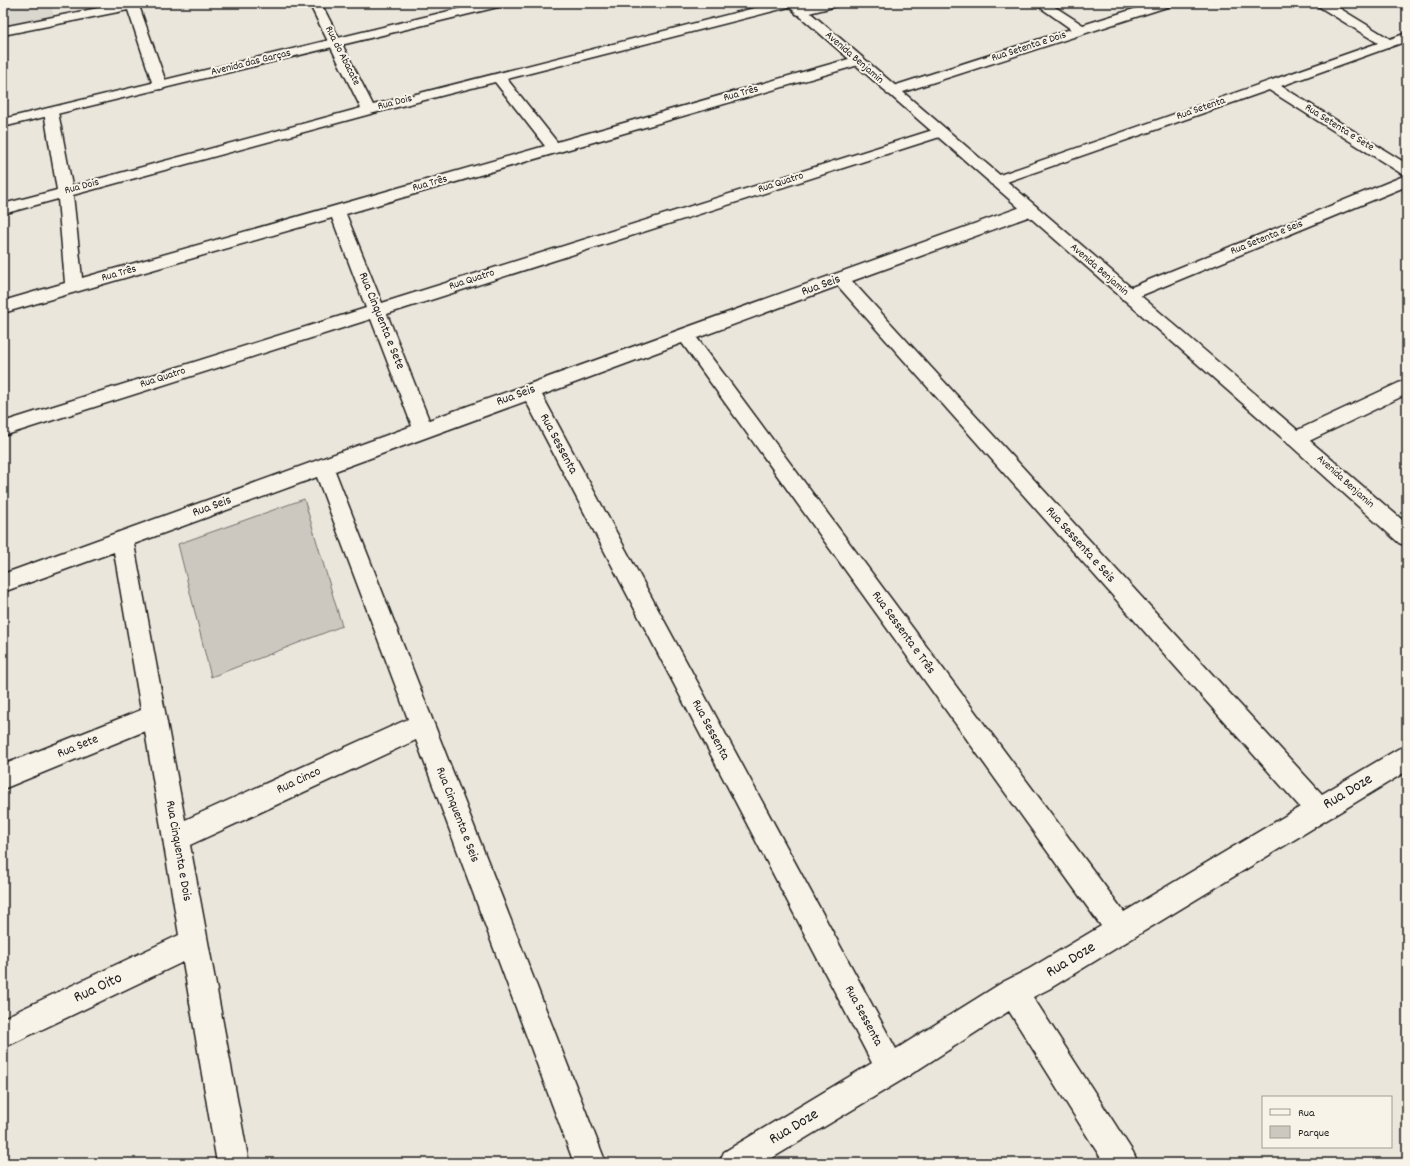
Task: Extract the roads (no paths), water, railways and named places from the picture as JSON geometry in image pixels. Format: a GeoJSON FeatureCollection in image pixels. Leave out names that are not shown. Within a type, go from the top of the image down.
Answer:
{"type":"FeatureCollection","features":[{"type":"Feature","properties":{"kind":"street","name":"Rua do Abacate"},"geometry":{"type":"LineString","coordinates":[[315,3],[369,110]]}},
{"type":"Feature","properties":{"kind":"street","name":"Avenida das Garças"},"geometry":{"type":"LineString","coordinates":[[3,123],[498,3]]}},
{"type":"Feature","properties":{"kind":"street","name":"Rua Dois"},"geometry":{"type":"LineString","coordinates":[[3,209],[369,110],[498,77],[794,6],[833,3]]}},
{"type":"Feature","properties":{"kind":"street"},"geometry":{"type":"LineString","coordinates":[[1040,3],[1081,30]]}},
{"type":"Feature","properties":{"kind":"street","name":"Rua Setenta e Dois"},"geometry":{"type":"LineString","coordinates":[[892,91],[1166,3]]}},
{"type":"Feature","properties":{"kind":"street"},"geometry":{"type":"LineString","coordinates":[[1322,3],[1389,44]]}},
{"type":"Feature","properties":{"kind":"street"},"geometry":{"type":"LineString","coordinates":[[3,31],[132,4],[160,85]]}},
{"type":"Feature","properties":{"kind":"street","name":"Avenida Benjamin"},"geometry":{"type":"LineString","coordinates":[[794,6],[1296,439],[1407,537]]}},
{"type":"Feature","properties":{"kind":"street","name":"Rua Setenta"},"geometry":{"type":"LineString","coordinates":[[996,181],[1407,37]]}},
{"type":"Feature","properties":{"kind":"street","name":"Rua Três"},"geometry":{"type":"LineString","coordinates":[[3,308],[857,61]]}},
{"type":"Feature","properties":{"kind":"street"},"geometry":{"type":"LineString","coordinates":[[498,77],[554,148]]}},
{"type":"Feature","properties":{"kind":"street","name":"Rua Setenta e Sete"},"geometry":{"type":"LineString","coordinates":[[1270,85],[1407,171]]}},
{"type":"Feature","properties":{"kind":"street"},"geometry":{"type":"LineString","coordinates":[[51,112],[65,192],[74,287]]}},
{"type":"Feature","properties":{"kind":"street","name":"Rua Quatro"},"geometry":{"type":"LineString","coordinates":[[3,429],[941,132]]}},
{"type":"Feature","properties":{"kind":"street","name":"Rua Setenta e Seis"},"geometry":{"type":"LineString","coordinates":[[1128,295],[1407,180]]}},
{"type":"Feature","properties":{"kind":"street","name":"Rua Seis"},"geometry":{"type":"LineString","coordinates":[[3,583],[1030,210]]}},
{"type":"Feature","properties":{"kind":"street","name":"Rua Cinquenta e Sete"},"geometry":{"type":"LineString","coordinates":[[337,211],[424,431]]}},
{"type":"Feature","properties":{"kind":"street","name":"Rua Sessenta e Seis"},"geometry":{"type":"LineString","coordinates":[[840,279],[1319,810]]}},
{"type":"Feature","properties":{"kind":"street","name":"Rua Sessenta e Três"},"geometry":{"type":"LineString","coordinates":[[686,336],[1120,930]]}},
{"type":"Feature","properties":{"kind":"street"},"geometry":{"type":"LineString","coordinates":[[1296,439],[1407,386]]}},
{"type":"Feature","properties":{"kind":"street","name":"Rua Sessenta"},"geometry":{"type":"LineString","coordinates":[[530,391],[891,1069]]}},
{"type":"Feature","properties":{"kind":"street","name":"Rua Cinquenta e Seis"},"geometry":{"type":"LineString","coordinates":[[323,467],[590,1163]]}},
{"type":"Feature","properties":{"kind":"street","name":"Rua Cinquenta e Dois"},"geometry":{"type":"LineString","coordinates":[[123,540],[233,1163]]}},
{"type":"Feature","properties":{"kind":"street","name":"Rua Sete"},"geometry":{"type":"LineString","coordinates":[[3,777],[154,716]]}},
{"type":"Feature","properties":{"kind":"street","name":"Rua Cinco"},"geometry":{"type":"LineString","coordinates":[[176,838],[422,725]]}},
{"type":"Feature","properties":{"kind":"street","name":"Rua Doze"},"geometry":{"type":"LineString","coordinates":[[735,1163],[891,1069],[1013,992],[1039,979],[1407,757]]}},
{"type":"Feature","properties":{"kind":"street","name":"Rua Oito"},"geometry":{"type":"LineString","coordinates":[[3,1033],[194,942]]}},
{"type":"Feature","properties":{"kind":"street"},"geometry":{"type":"LineString","coordinates":[[1013,992],[1122,1163]]}}]}
